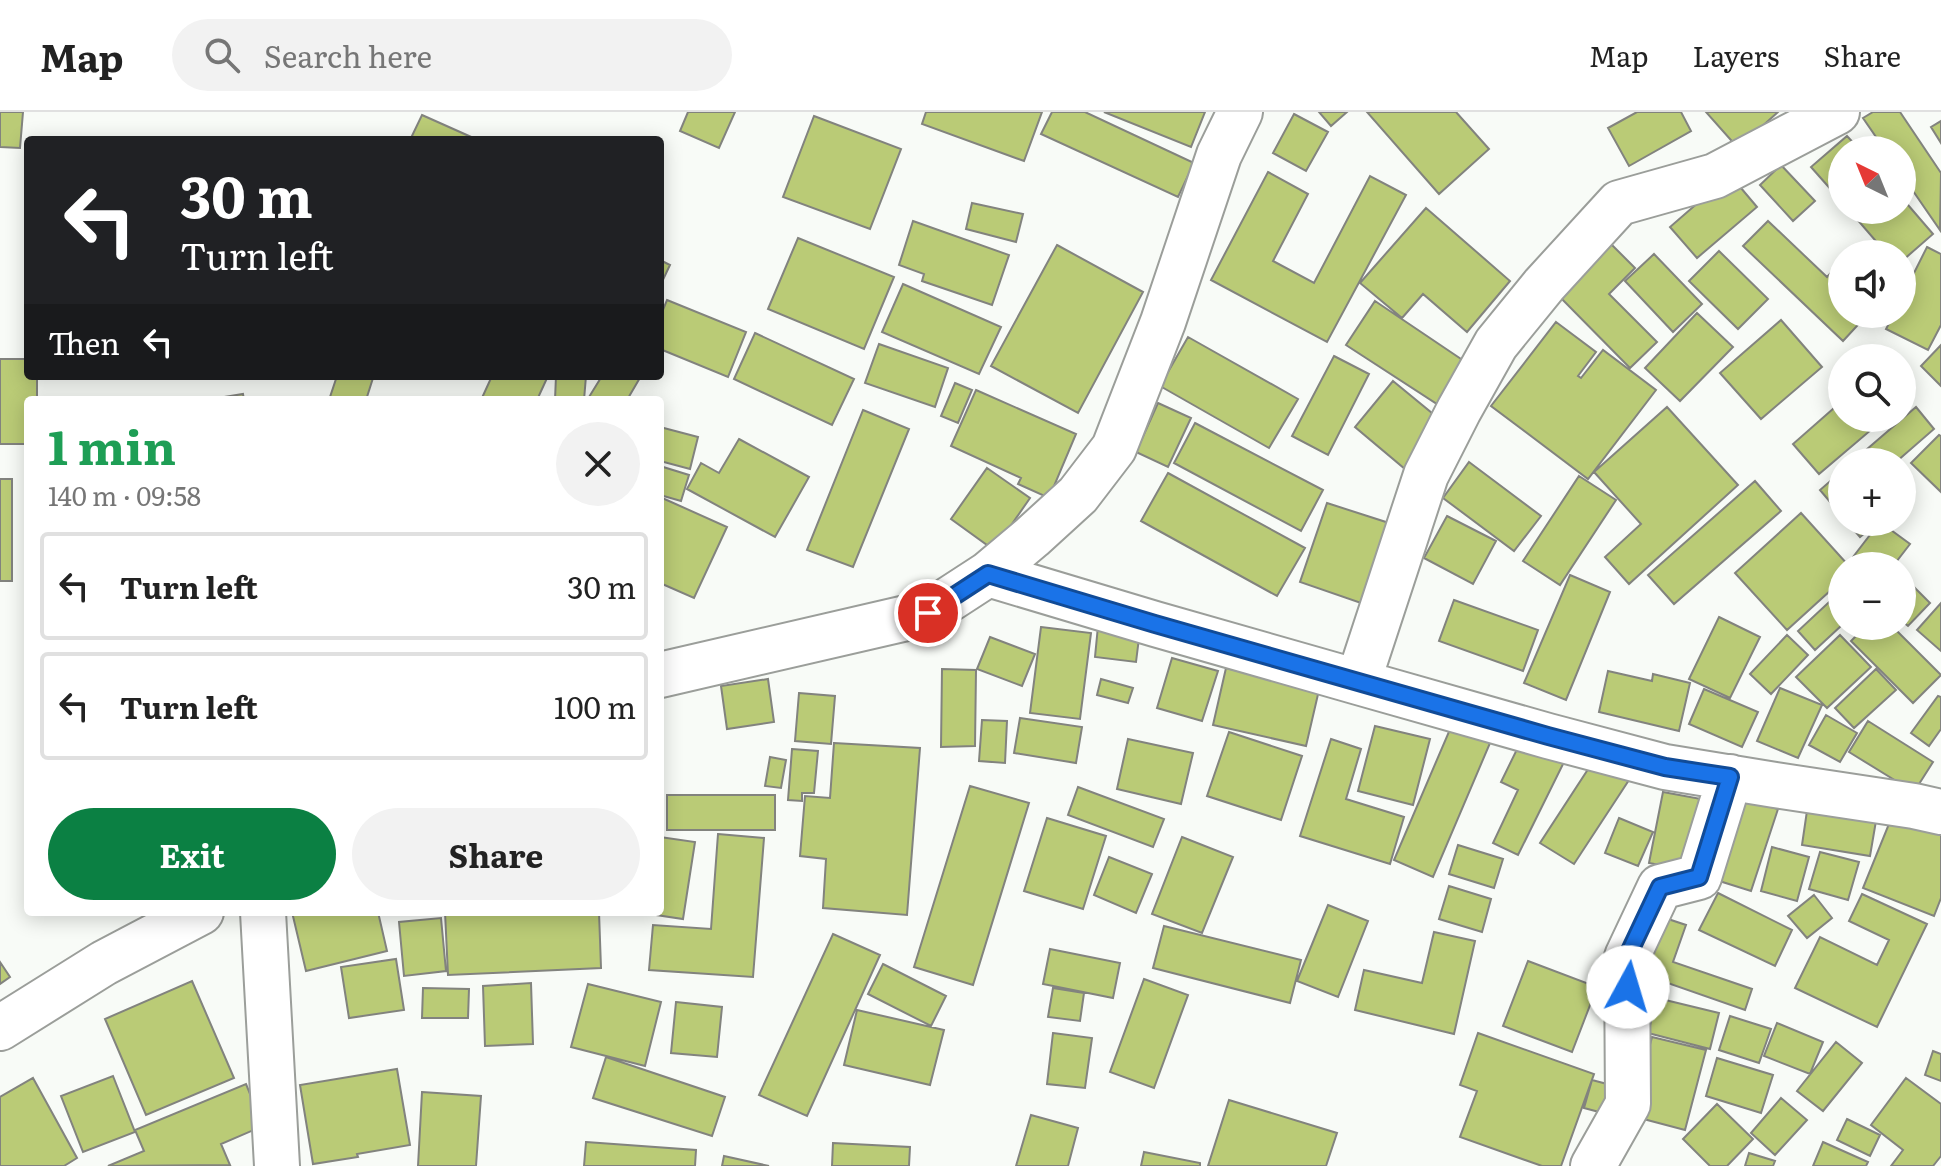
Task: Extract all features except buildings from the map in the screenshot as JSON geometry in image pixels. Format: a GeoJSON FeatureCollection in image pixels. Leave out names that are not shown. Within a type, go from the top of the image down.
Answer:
{"type":"FeatureCollection","features":[{"type":"Feature","properties":{"kind":"street"},"geometry":{"type":"LineString","coordinates":[[664,674],[928,613],[988,574],[1078,495],[1114,448],[1163,322],[1219,155],[1240,112]]}},
{"type":"Feature","properties":{"kind":"street"},"geometry":{"type":"LineString","coordinates":[[1358,682],[1426,475],[1496,344],[1544,285],[1619,203],[1715,176],[1837,112]]}},
{"type":"Feature","properties":{"kind":"street"},"geometry":{"type":"LineString","coordinates":[[988,574],[1358,682],[1665,767],[1941,812]]}},
{"type":"Feature","properties":{"kind":"street"},"geometry":{"type":"LineString","coordinates":[[1593,1166],[1628,1104],[1627,957],[1660,887],[1699,877],[1730,777]]}},
{"type":"Feature","properties":{"kind":"street"},"geometry":{"type":"LineString","coordinates":[[0,1028],[104,963],[193,916]]}},
{"type":"Feature","properties":{"kind":"street"},"geometry":{"type":"LineString","coordinates":[[263,916],[277,1166]]}},
{"type":"Feature","properties":{"kind":"route"},"geometry":{"type":"LineString","coordinates":[[928,613],[988,574],[1548,736],[1665,767],[1730,777],[1699,877],[1660,887],[1627,957],[1628,987]]}}]}
